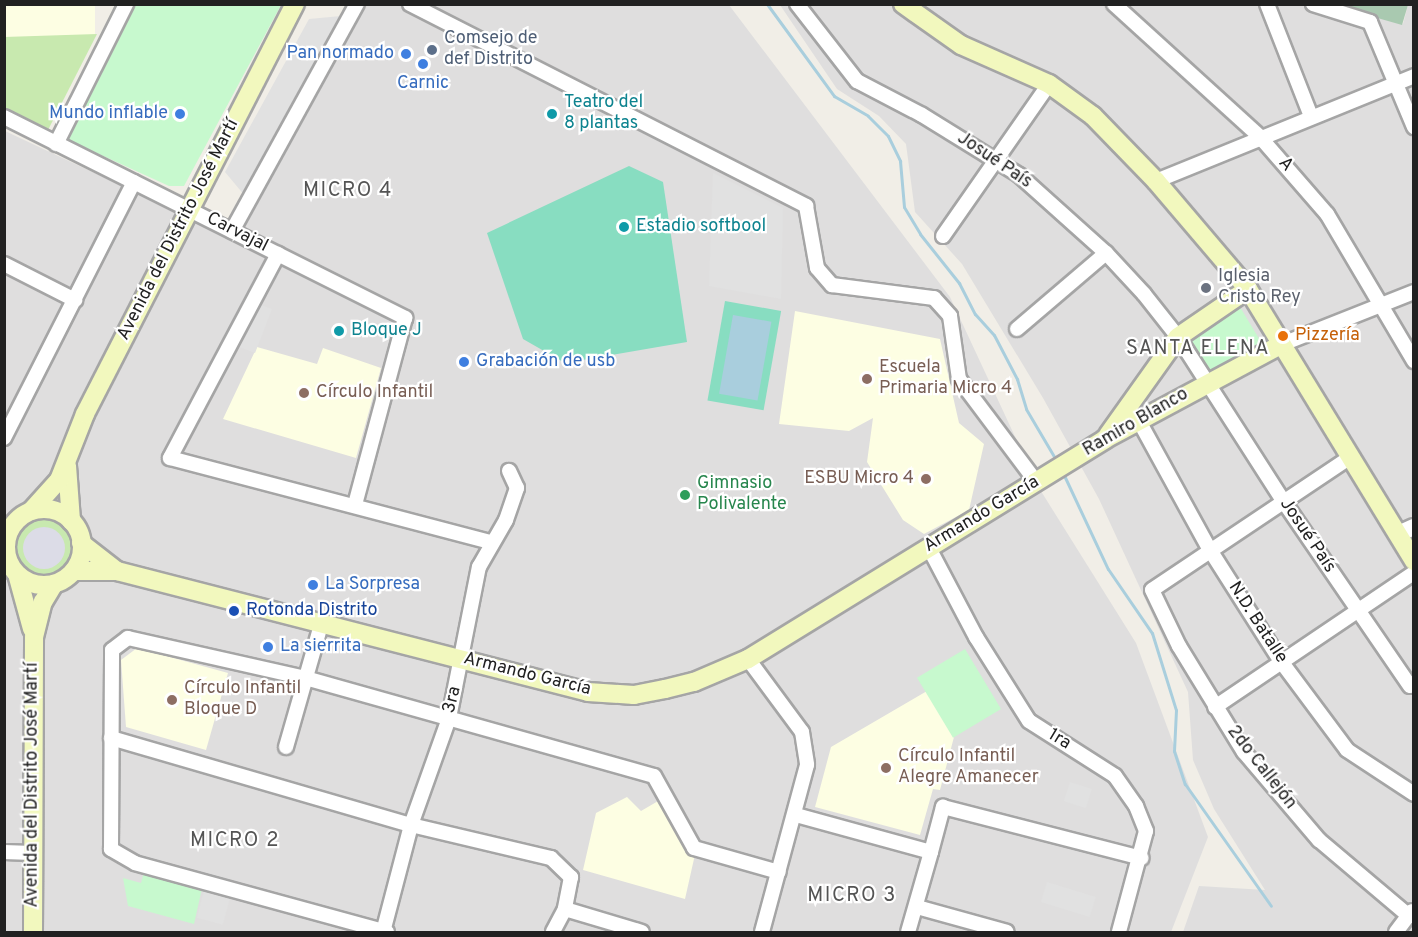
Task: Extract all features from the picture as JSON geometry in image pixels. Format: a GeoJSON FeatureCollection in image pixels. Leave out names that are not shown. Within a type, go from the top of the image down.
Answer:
{"type":"FeatureCollection","features":[{"type":"Feature","properties":{"kind":"main road","name":"Avenida del Distrito José Martí"},"geometry":{"type":"LineString","coordinates":[[19,515],[59,480],[85,414],[295,4]]}},
{"type":"Feature","properties":{"kind":"main road"},"geometry":{"type":"LineString","coordinates":[[903,4],[961,45],[1049,84],[1094,116],[1156,180],[1248,289],[1349,458],[1406,531],[1413,561]]}},
{"type":"Feature","properties":{"kind":"main road"},"geometry":{"type":"LineString","coordinates":[[1105,439],[1178,337],[1248,289]]}},
{"type":"Feature","properties":{"kind":"main road","name":"Ramiro Blanco"},"geometry":{"type":"LineString","coordinates":[[1066,463],[1138,420],[1280,345]]}},
{"type":"Feature","properties":{"kind":"main road","name":"Avenida del Distrito José Martí"},"geometry":{"type":"LineString","coordinates":[[68,458],[71,521]]}},
{"type":"Feature","properties":{"kind":"main road","name":"Armando García"},"geometry":{"type":"LineString","coordinates":[[74,571],[117,571],[588,692],[634,695],[694,682],[748,659],[1066,463]]}},
{"type":"Feature","properties":{"kind":"main road"},"geometry":{"type":"LineString","coordinates":[[54,512],[71,521],[81,543],[74,571],[54,584],[40,585],[16,574],[6,554],[6,537],[19,515],[54,512]]}},
{"type":"Feature","properties":{"kind":"main road","name":"Armando García"},"geometry":{"type":"LineString","coordinates":[[81,543],[117,571]]}},
{"type":"Feature","properties":{"kind":"main road","name":"Avenida del Distrito José Martí"},"geometry":{"type":"LineString","coordinates":[[16,574],[34,637]]}},
{"type":"Feature","properties":{"kind":"main road","name":"Avenida del Distrito José Martí"},"geometry":{"type":"LineString","coordinates":[[33,933],[34,637],[43,602],[54,584]]}},
{"type":"Feature","properties":{"kind":"street"},"geometry":{"type":"LineString","coordinates":[[56,144],[126,4]]}},
{"type":"Feature","properties":{"kind":"street"},"geometry":{"type":"LineString","coordinates":[[232,231],[357,4]]}},
{"type":"Feature","properties":{"kind":"street"},"geometry":{"type":"LineString","coordinates":[[410,4],[806,206],[817,268],[832,285],[934,298],[950,316],[959,380],[1043,479]]}},
{"type":"Feature","properties":{"kind":"street","name":"A"},"geometry":{"type":"LineString","coordinates":[[1114,4],[1260,137],[1327,214],[1413,361]]}},
{"type":"Feature","properties":{"kind":"street"},"geometry":{"type":"LineString","coordinates":[[1267,4],[1311,116]]}},
{"type":"Feature","properties":{"kind":"street"},"geometry":{"type":"LineString","coordinates":[[1313,4],[1370,22],[1413,127]]}},
{"type":"Feature","properties":{"kind":"street","name":"Josué País"},"geometry":{"type":"LineString","coordinates":[[796,5],[856,81],[998,160],[1019,175],[1106,253],[1178,337],[1284,502],[1410,687]]}},
{"type":"Feature","properties":{"kind":"street"},"geometry":{"type":"LineString","coordinates":[[1156,180],[1413,76]]}},
{"type":"Feature","properties":{"kind":"street"},"geometry":{"type":"LineString","coordinates":[[943,236],[1049,84]]}},
{"type":"Feature","properties":{"kind":"street","name":"Carvajal"},"geometry":{"type":"LineString","coordinates":[[4,117],[190,208],[405,318],[355,505]]}},
{"type":"Feature","properties":{"kind":"street"},"geometry":{"type":"LineString","coordinates":[[4,438],[134,182]]}},
{"type":"Feature","properties":{"kind":"street"},"geometry":{"type":"LineString","coordinates":[[1017,329],[1106,253]]}},
{"type":"Feature","properties":{"kind":"street"},"geometry":{"type":"LineString","coordinates":[[278,254],[170,458],[491,542]]}},
{"type":"Feature","properties":{"kind":"street"},"geometry":{"type":"LineString","coordinates":[[4,264],[75,300]]}},
{"type":"Feature","properties":{"kind":"street"},"geometry":{"type":"LineString","coordinates":[[1280,345],[1378,304],[1413,292]]}},
{"type":"Feature","properties":{"kind":"street","name":"N.D. Batalle"},"geometry":{"type":"LineString","coordinates":[[1138,420],[1210,550],[1280,660],[1347,750],[1413,794]]}},
{"type":"Feature","properties":{"kind":"street"},"geometry":{"type":"LineString","coordinates":[[1210,550],[1349,458]]}},
{"type":"Feature","properties":{"kind":"street","name":"3ra"},"geometry":{"type":"LineString","coordinates":[[384,932],[411,825],[449,718],[463,659],[479,567],[491,542],[506,520],[517,488],[509,471]]}},
{"type":"Feature","properties":{"kind":"street","name":"1ra"},"geometry":{"type":"LineString","coordinates":[[929,548],[976,637],[1029,721],[1115,776],[1136,806],[1146,831],[1142,858],[1119,933]]}},
{"type":"Feature","properties":{"kind":"street","name":"2do Callejón"},"geometry":{"type":"LineString","coordinates":[[1210,550],[1152,590],[1215,707],[1244,752],[1319,840],[1411,913]]}},
{"type":"Feature","properties":{"kind":"street"},"geometry":{"type":"LineString","coordinates":[[1215,707],[1280,660],[1413,573]]}},
{"type":"Feature","properties":{"kind":"street"},"geometry":{"type":"LineString","coordinates":[[286,747],[321,625]]}},
{"type":"Feature","properties":{"kind":"street"},"geometry":{"type":"LineString","coordinates":[[384,932],[135,865],[111,849],[112,650],[128,638],[305,678],[654,776],[694,848],[779,872]]}},
{"type":"Feature","properties":{"kind":"street"},"geometry":{"type":"LineString","coordinates":[[748,659],[802,732],[807,765],[796,815],[762,933]]}},
{"type":"Feature","properties":{"kind":"street"},"geometry":{"type":"LineString","coordinates":[[111,738],[411,825],[551,858],[571,876],[565,909],[553,933]]}},
{"type":"Feature","properties":{"kind":"street"},"geometry":{"type":"LineString","coordinates":[[908,933],[943,807],[1142,858]]}},
{"type":"Feature","properties":{"kind":"street"},"geometry":{"type":"LineString","coordinates":[[796,815],[931,852]]}},
{"type":"Feature","properties":{"kind":"street"},"geometry":{"type":"LineString","coordinates":[[4,852],[32,853]]}},
{"type":"Feature","properties":{"kind":"street"},"geometry":{"type":"LineString","coordinates":[[917,907],[1007,933]]}},
{"type":"Feature","properties":{"kind":"street"},"geometry":{"type":"LineString","coordinates":[[565,909],[642,933]]}},
{"type":"Feature","properties":{"kind":"street"},"geometry":{"type":"LineString","coordinates":[[1396,933],[1411,913]]}},
{"type":"Feature","properties":{"kind":"shaded area"},"geometry":{"type":"Polygon","coordinates":[[[1332,4],[1403,24],[1408,5],[1413,5],[1413,932],[1183,932],[1199,886],[1265,890],[1214,809],[1193,760],[1188,692],[1099,499],[1043,398],[962,264],[915,212],[906,144],[879,116],[837,89],[780,5],[1332,4]]]}},
{"type":"Feature","properties":{"kind":"shaded area"},"geometry":{"type":"Polygon","coordinates":[[[4,5],[95,5],[95,37],[4,37],[4,5]]]}},
{"type":"Feature","properties":{"kind":"shaded area"},"geometry":{"type":"Polygon","coordinates":[[[359,5],[729,5],[950,297],[1039,488],[1136,643],[1208,837],[1171,932],[5,932],[5,131],[233,238],[359,5]]]}},
{"type":"Feature","properties":{"kind":"shaded area"},"geometry":{"type":"Polygon","coordinates":[[[1332,5],[1408,5],[1402,25],[1332,5]]]}},
{"type":"Feature","properties":{"kind":"shaded area"},"geometry":{"type":"Polygon","coordinates":[[[341,16],[245,196],[225,172],[309,19],[341,16]]]}},
{"type":"Feature","properties":{"kind":"shaded area"},"geometry":{"type":"Polygon","coordinates":[[[713,173],[783,208],[781,299],[709,286],[713,173]]]}},
{"type":"Feature","properties":{"kind":"shaded area"},"geometry":{"type":"Polygon","coordinates":[[[256,303],[272,309],[255,353],[239,347],[256,303]]]}},
{"type":"Feature","properties":{"kind":"shaded area","name":"Escuela Primaria Micro 4"},"geometry":{"type":"Polygon","coordinates":[[[795,311],[940,339],[959,423],[984,444],[969,510],[924,534],[903,520],[867,462],[873,418],[849,431],[779,424],[795,311]]]}},
{"type":"Feature","properties":{"kind":"shaded area","name":"Círculo Infantil"},"geometry":{"type":"Polygon","coordinates":[[[257,347],[317,364],[323,348],[381,368],[356,458],[223,419],[257,347]]]}},
{"type":"Feature","properties":{"kind":"shaded area"},"geometry":{"type":"Polygon","coordinates":[[[44,527],[52,528],[59,533],[64,540],[64,556],[59,563],[52,568],[44,569],[36,568],[29,563],[24,556],[23,548],[24,540],[29,533],[36,528],[44,527]]]}},
{"type":"Feature","properties":{"kind":"shaded area","name":"Círculo Infantil Bloque D"},"geometry":{"type":"Polygon","coordinates":[[[137,648],[228,673],[206,750],[126,727],[121,660],[137,648]]]}},
{"type":"Feature","properties":{"kind":"shaded area","name":"Círculo Infantil Alegre Amanecer"},"geometry":{"type":"Polygon","coordinates":[[[927,691],[954,737],[940,790],[933,789],[920,835],[815,807],[831,747],[927,691]]]}},
{"type":"Feature","properties":{"kind":"shaded area"},"geometry":{"type":"Polygon","coordinates":[[[1070,782],[1092,789],[1086,808],[1064,801],[1070,782]]]}},
{"type":"Feature","properties":{"kind":"shaded area"},"geometry":{"type":"Polygon","coordinates":[[[627,797],[641,811],[665,797],[696,850],[685,899],[583,870],[596,813],[627,797]]]}},
{"type":"Feature","properties":{"kind":"shaded area"},"geometry":{"type":"Polygon","coordinates":[[[1047,882],[1096,897],[1090,917],[1041,902],[1047,882]]]}},
{"type":"Feature","properties":{"kind":"shaded area"},"geometry":{"type":"Polygon","coordinates":[[[206,883],[232,890],[223,925],[197,918],[206,883]]]}},
{"type":"Feature","properties":{"kind":"green space"},"geometry":{"type":"Polygon","coordinates":[[[132,5],[281,5],[184,186],[169,186],[66,139],[132,5]]]}},
{"type":"Feature","properties":{"kind":"green space"},"geometry":{"type":"Polygon","coordinates":[[[97,34],[47,132],[5,109],[4,37],[97,34]]]}},
{"type":"Feature","properties":{"kind":"green space"},"geometry":{"type":"Polygon","coordinates":[[[629,166],[663,182],[687,342],[565,363],[523,339],[487,233],[629,166]]]}},
{"type":"Feature","properties":{"kind":"green space"},"geometry":{"type":"Polygon","coordinates":[[[725,301],[781,311],[764,410],[707,400],[725,301]]]}},
{"type":"Feature","properties":{"kind":"green space"},"geometry":{"type":"Polygon","coordinates":[[[1240,307],[1263,346],[1212,376],[1189,338],[1240,307]]]}},
{"type":"Feature","properties":{"kind":"green space"},"geometry":{"type":"Polygon","coordinates":[[[43,517],[65,526],[74,548],[65,570],[43,579],[21,570],[12,548],[21,526],[43,517]]]}},
{"type":"Feature","properties":{"kind":"green space"},"geometry":{"type":"Polygon","coordinates":[[[965,649],[1001,709],[953,738],[917,678],[965,649]]]}},
{"type":"Feature","properties":{"kind":"green space"},"geometry":{"type":"Polygon","coordinates":[[[145,868],[203,884],[194,924],[128,906],[123,878],[141,883],[145,868]]]}},
{"type":"Feature","properties":{"kind":"water"},"geometry":{"type":"Polygon","coordinates":[[[733,315],[771,322],[758,401],[719,394],[733,315]]]}},
{"type":"Feature","properties":{"kind":"waterway"},"geometry":{"type":"LineString","coordinates":[[767,4],[834,96],[868,116],[888,136],[900,161],[904,207],[920,234],[959,283],[975,314],[994,335],[1017,379],[1026,409],[1056,460]]}},
{"type":"Feature","properties":{"kind":"waterway"},"geometry":{"type":"LineString","coordinates":[[1062,471],[1108,569],[1152,633],[1176,710],[1174,751],[1185,784],[1271,906]]}},
{"type":"Feature","properties":{"kind":"place","name":"Comsejo de def Distrito"},"geometry":{"type":"Point","coordinates":[432,50]}},
{"type":"Feature","properties":{"kind":"place","name":"Pan normado"},"geometry":{"type":"Point","coordinates":[406,54]}},
{"type":"Feature","properties":{"kind":"place","name":"Carnic"},"geometry":{"type":"Point","coordinates":[423,64]}},
{"type":"Feature","properties":{"kind":"place","name":"Mundo inflable"},"geometry":{"type":"Point","coordinates":[180,114]}},
{"type":"Feature","properties":{"kind":"place","name":"Teatro del 8 plantas"},"geometry":{"type":"Point","coordinates":[552,114]}},
{"type":"Feature","properties":{"kind":"place","name":"Estadio softbool"},"geometry":{"type":"Point","coordinates":[624,227]}},
{"type":"Feature","properties":{"kind":"place","name":"Iglesia Cristo Rey"},"geometry":{"type":"Point","coordinates":[1206,288]}},
{"type":"Feature","properties":{"kind":"place","name":"Bloque J"},"geometry":{"type":"Point","coordinates":[339,331]}},
{"type":"Feature","properties":{"kind":"place","name":"Pizzería"},"geometry":{"type":"Point","coordinates":[1283,336]}},
{"type":"Feature","properties":{"kind":"place","name":"Grabación de usb"},"geometry":{"type":"Point","coordinates":[464,362]}},
{"type":"Feature","properties":{"kind":"place","name":"Escuela Primaria Micro 4"},"geometry":{"type":"Point","coordinates":[867,379]}},
{"type":"Feature","properties":{"kind":"place","name":"Círculo Infantil"},"geometry":{"type":"Point","coordinates":[304,393]}},
{"type":"Feature","properties":{"kind":"place","name":"ESBU Micro 4"},"geometry":{"type":"Point","coordinates":[926,479]}},
{"type":"Feature","properties":{"kind":"place","name":"Gimnasio Polivalente"},"geometry":{"type":"Point","coordinates":[685,495]}},
{"type":"Feature","properties":{"kind":"place","name":"La Sorpresa"},"geometry":{"type":"Point","coordinates":[313,585]}},
{"type":"Feature","properties":{"kind":"place","name":"Rotonda Distrito"},"geometry":{"type":"Point","coordinates":[234,611]}},
{"type":"Feature","properties":{"kind":"place","name":"La sierrita"},"geometry":{"type":"Point","coordinates":[268,647]}},
{"type":"Feature","properties":{"kind":"place","name":"Círculo Infantil Bloque D"},"geometry":{"type":"Point","coordinates":[172,700]}},
{"type":"Feature","properties":{"kind":"place","name":"Círculo Infantil Alegre Amanecer"},"geometry":{"type":"Point","coordinates":[886,768]}},
{"type":"Feature","properties":{"kind":"district","name":"MICRO 4"},"geometry":{"type":"Point","coordinates":[348,191]}},
{"type":"Feature","properties":{"kind":"district","name":"SANTA ELENA"},"geometry":{"type":"Point","coordinates":[1198,349]}},
{"type":"Feature","properties":{"kind":"district","name":"MICRO 2"},"geometry":{"type":"Point","coordinates":[235,841]}},
{"type":"Feature","properties":{"kind":"district","name":"MICRO 3"},"geometry":{"type":"Point","coordinates":[852,896]}}]}
